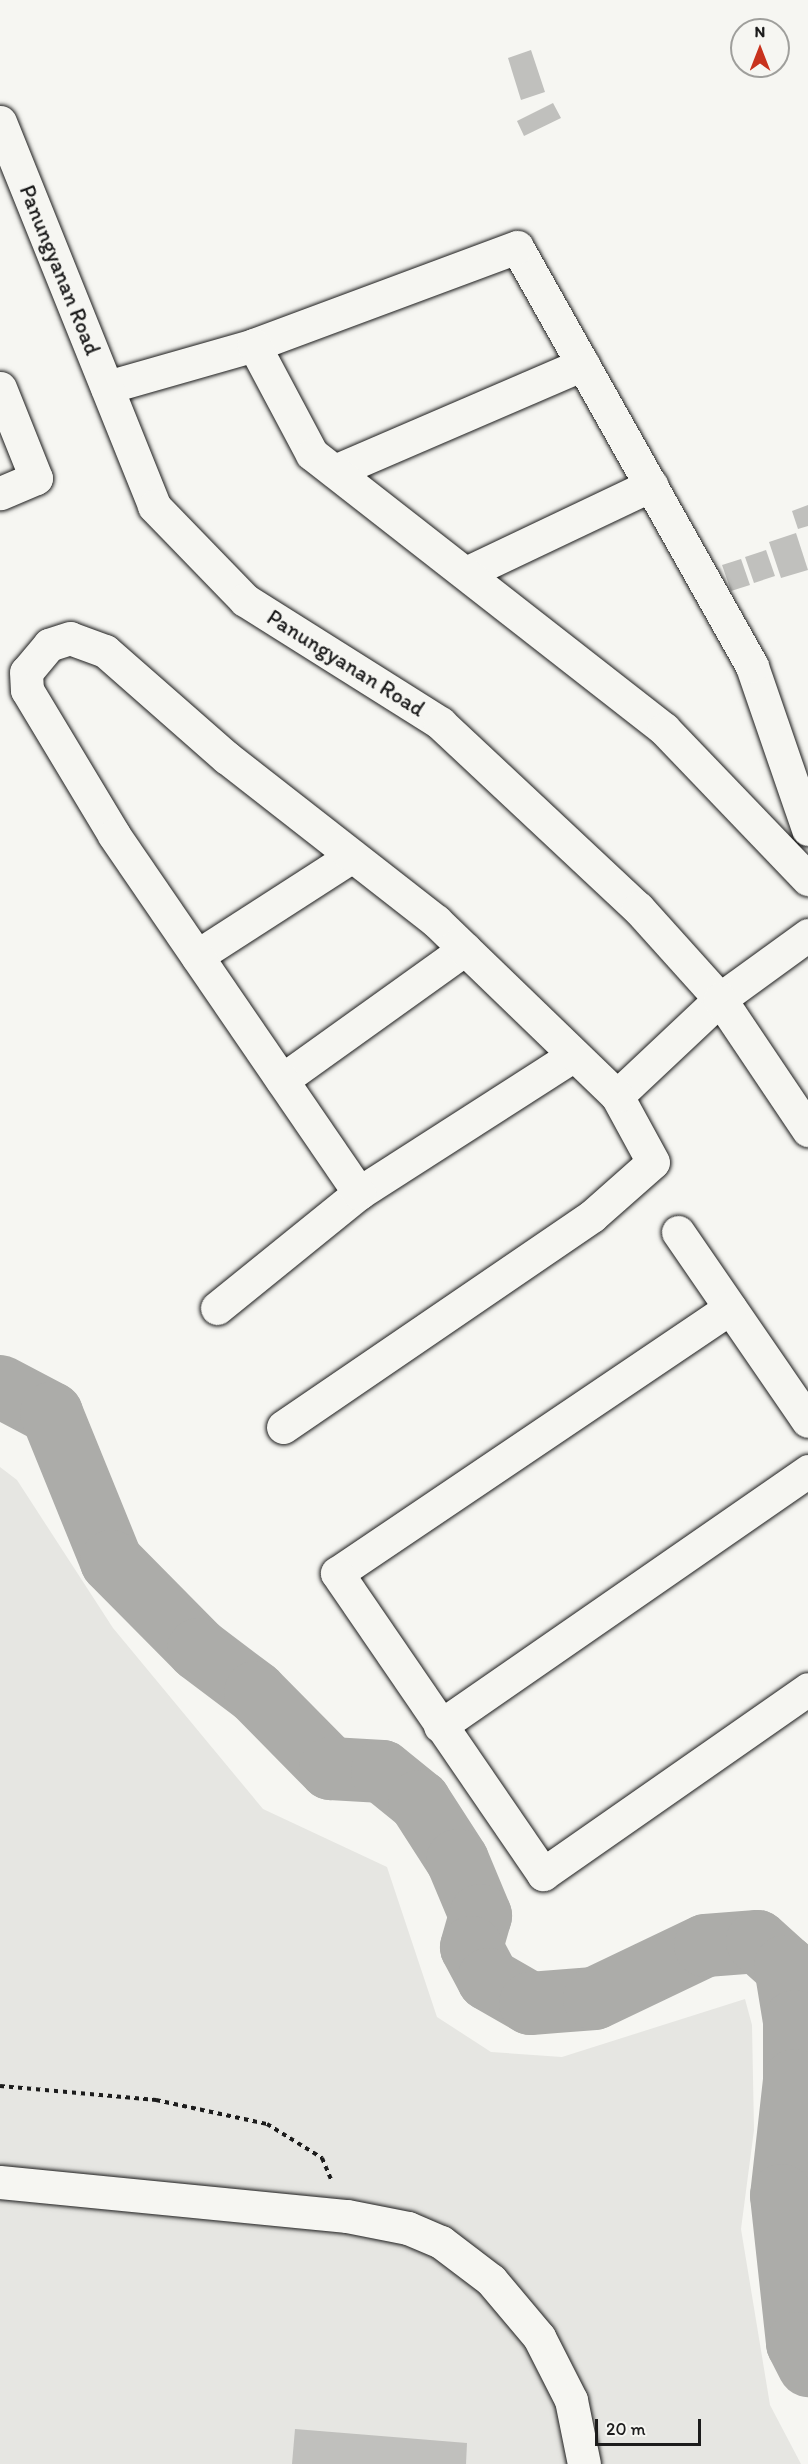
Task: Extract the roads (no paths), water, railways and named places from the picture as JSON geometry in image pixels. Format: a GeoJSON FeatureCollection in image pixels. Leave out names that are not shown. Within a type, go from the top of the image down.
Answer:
{"type":"FeatureCollection","features":[{"type":"Feature","properties":{"kind":"street","name":"Panungyanan Road"},"geometry":{"type":"LineString","coordinates":[[0,122],[154,506],[245,600],[440,723],[639,908],[720,999],[808,1130]]}},
{"type":"Feature","properties":{"kind":"street"},"geometry":{"type":"LineString","coordinates":[[107,387],[254,345],[517,247],[752,666],[808,829]]}},
{"type":"Feature","properties":{"kind":"street"},"geometry":{"type":"LineString","coordinates":[[254,345],[312,454],[468,572],[664,729],[808,879]]}},
{"type":"Feature","properties":{"kind":"street"},"geometry":{"type":"LineString","coordinates":[[335,471],[583,364]]}},
{"type":"Feature","properties":{"kind":"street"},"geometry":{"type":"LineString","coordinates":[[0,388],[36,478],[0,493]]}},
{"type":"Feature","properties":{"kind":"street"},"geometry":{"type":"LineString","coordinates":[[468,572],[651,485]]}},
{"type":"Feature","properties":{"kind":"street"},"geometry":{"type":"LineString","coordinates":[[283,1427],[592,1216],[653,1162],[617,1096],[465,949],[352,856],[227,758],[105,651],[70,638],[49,645],[26,672],[27,690],[114,835],[359,1193]]}},
{"type":"Feature","properties":{"kind":"street"},"geometry":{"type":"LineString","coordinates":[[197,956],[352,856]]}},
{"type":"Feature","properties":{"kind":"street"},"geometry":{"type":"LineString","coordinates":[[617,1096],[720,999],[808,935]]}},
{"type":"Feature","properties":{"kind":"street"},"geometry":{"type":"LineString","coordinates":[[282,1080],[465,949]]}},
{"type":"Feature","properties":{"kind":"street"},"geometry":{"type":"LineString","coordinates":[[217,1308],[359,1193],[574,1055]]}},
{"type":"Feature","properties":{"kind":"street"},"geometry":{"type":"LineString","coordinates":[[678,1232],[808,1421]]}},
{"type":"Feature","properties":{"kind":"street"},"geometry":{"type":"LineString","coordinates":[[730,1308],[337,1573],[543,1874],[808,1689]]}},
{"type":"Feature","properties":{"kind":"street"},"geometry":{"type":"LineString","coordinates":[[440,1726],[808,1471]]}},
{"type":"Feature","properties":{"kind":"street"},"geometry":{"type":"LineString","coordinates":[[0,2182],[347,2216],[408,2228],[441,2242],[491,2280],[539,2337],[557,2368],[573,2409],[584,2464]]}},
{"type":"Feature","properties":{"kind":"waterway"},"geometry":{"type":"LineString","coordinates":[[0,1386],[51,1413],[111,1561],[198,1649],[255,1692],[330,1768],[382,1771],[419,1801],[457,1860],[480,1915],[471,1947],[488,1979],[530,2003],[594,1998],[705,1945],[757,1941],[785,1966],[794,2021],[794,2080],[781,2195],[797,2343],[808,2365]]}}]}
